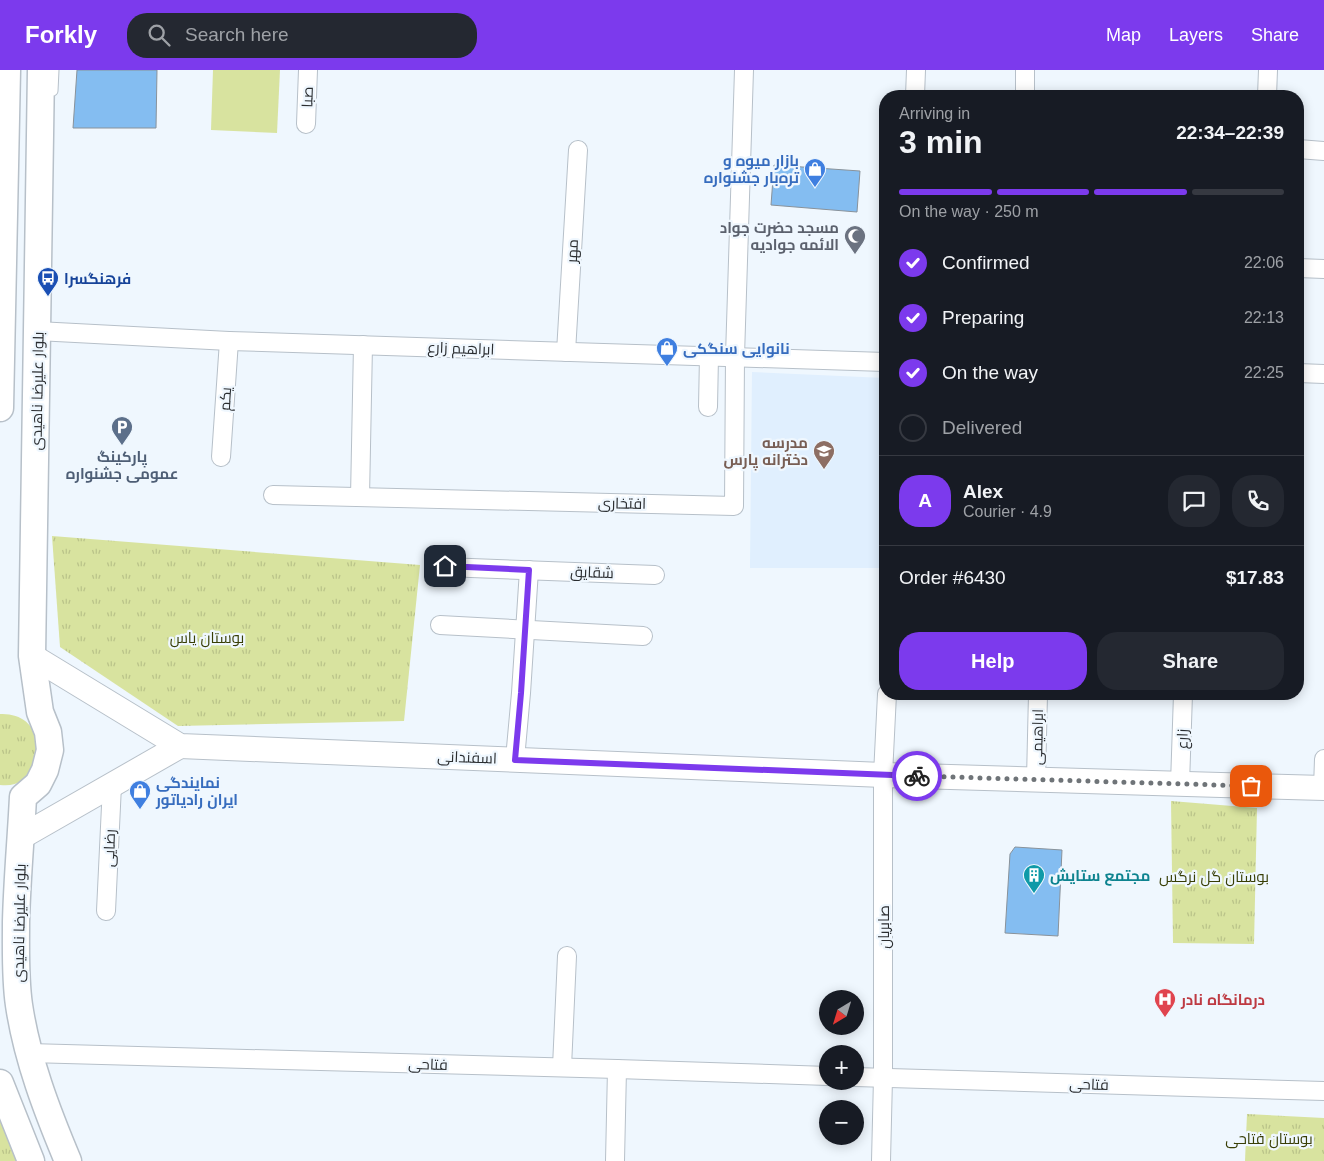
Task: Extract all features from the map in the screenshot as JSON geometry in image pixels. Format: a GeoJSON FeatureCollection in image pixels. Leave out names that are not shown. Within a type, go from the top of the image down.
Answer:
{"type":"FeatureCollection","features":[{"type":"Feature","properties":{"kind":"main road"},"geometry":{"type":"LineString","coordinates":[[0,407],[7,70]]}},
{"type":"Feature","properties":{"kind":"main road","name":"بلوار علیرضا ناهیدی"},"geometry":{"type":"LineString","coordinates":[[41,70],[32,656],[40,712],[48,732],[50,750],[45,770],[38,784],[23,797],[16,961],[19,1006],[31,1060],[68,1161]]}},
{"type":"Feature","properties":{"kind":"main road"},"geometry":{"type":"LineString","coordinates":[[2,357],[16,373],[24,373],[37,360]]}},
{"type":"Feature","properties":{"kind":"main road"},"geometry":{"type":"LineString","coordinates":[[0,407],[8,400],[18,400],[32,409],[36,418]]}},
{"type":"Feature","properties":{"kind":"main road"},"geometry":{"type":"LineString","coordinates":[[21,836],[180,746],[32,656]]}},
{"type":"Feature","properties":{"kind":"main road","name":"اسفندانی"},"geometry":{"type":"LineString","coordinates":[[180,746],[882,775],[1323,788]]}},
{"type":"Feature","properties":{"kind":"main road"},"geometry":{"type":"LineString","coordinates":[[0,1078],[16,1085],[22,1083],[28,1079],[31,1060]]}},
{"type":"Feature","properties":{"kind":"main road"},"geometry":{"type":"LineString","coordinates":[[0,1083],[31,1161]]}},
{"type":"Feature","properties":{"kind":"main road"},"geometry":{"type":"LineString","coordinates":[[21,1136],[26,1117],[32,1115],[45,1118],[54,1126]]}},
{"type":"Feature","properties":{"kind":"street","name":"صبا"},"geometry":{"type":"LineString","coordinates":[[306,124],[308,70]]}},
{"type":"Feature","properties":{"kind":"street"},"geometry":{"type":"LineString","coordinates":[[735,356],[744,70]]}},
{"type":"Feature","properties":{"kind":"street"},"geometry":{"type":"LineString","coordinates":[[915,90],[916,70]]}},
{"type":"Feature","properties":{"kind":"street"},"geometry":{"type":"LineString","coordinates":[[1025,90],[1026,70]]}},
{"type":"Feature","properties":{"kind":"street"},"geometry":{"type":"LineString","coordinates":[[1267,90],[1268,70]]}},
{"type":"Feature","properties":{"kind":"street"},"geometry":{"type":"LineString","coordinates":[[1304,149],[1324,151]]}},
{"type":"Feature","properties":{"kind":"street","name":"مهر"},"geometry":{"type":"LineString","coordinates":[[566,352],[578,150]]}},
{"type":"Feature","properties":{"kind":"street"},"geometry":{"type":"LineString","coordinates":[[1304,268],[1324,269]]}},
{"type":"Feature","properties":{"kind":"street","name":"ابراهیم زارع"},"geometry":{"type":"LineString","coordinates":[[37,331],[229,341],[879,362]]}},
{"type":"Feature","properties":{"kind":"street","name":"یکم"},"geometry":{"type":"LineString","coordinates":[[222,457],[229,341]]}},
{"type":"Feature","properties":{"kind":"street"},"geometry":{"type":"LineString","coordinates":[[360,497],[362,345]]}},
{"type":"Feature","properties":{"kind":"street"},"geometry":{"type":"LineString","coordinates":[[708,407],[709,356]]}},
{"type":"Feature","properties":{"kind":"street","name":"افتخاری"},"geometry":{"type":"LineString","coordinates":[[273,495],[734,506],[735,356]]}},
{"type":"Feature","properties":{"kind":"street"},"geometry":{"type":"LineString","coordinates":[[1304,373],[1324,374]]}},
{"type":"Feature","properties":{"kind":"street","name":"شقایق"},"geometry":{"type":"LineString","coordinates":[[445,566],[655,575]]}},
{"type":"Feature","properties":{"kind":"street"},"geometry":{"type":"LineString","coordinates":[[515,760],[529,570]]}},
{"type":"Feature","properties":{"kind":"street"},"geometry":{"type":"LineString","coordinates":[[440,625],[643,636]]}},
{"type":"Feature","properties":{"kind":"street","name":"صابریان"},"geometry":{"type":"LineString","coordinates":[[881,1161],[883,1078],[882,775],[886,700]]}},
{"type":"Feature","properties":{"kind":"street","name":"ابراهیمی"},"geometry":{"type":"LineString","coordinates":[[1036,779],[1038,700]]}},
{"type":"Feature","properties":{"kind":"street","name":"زارع"},"geometry":{"type":"LineString","coordinates":[[1180,784],[1183,700]]}},
{"type":"Feature","properties":{"kind":"street"},"geometry":{"type":"LineString","coordinates":[[1323,788],[1324,759]]}},
{"type":"Feature","properties":{"kind":"street","name":"رضایی"},"geometry":{"type":"LineString","coordinates":[[106,911],[112,784]]}},
{"type":"Feature","properties":{"kind":"street"},"geometry":{"type":"LineString","coordinates":[[562,1067],[568,956]]}},
{"type":"Feature","properties":{"kind":"street","name":"فتاحی"},"geometry":{"type":"LineString","coordinates":[[31,1060],[562,1067],[819,1076]]}},
{"type":"Feature","properties":{"kind":"street"},"geometry":{"type":"LineString","coordinates":[[615,1161],[617,1069]]}},
{"type":"Feature","properties":{"kind":"street","name":"فتاحی"},"geometry":{"type":"LineString","coordinates":[[864,1077],[1324,1091]]}},
{"type":"Feature","properties":{"kind":"lane"},"geometry":{"type":"LineString","coordinates":[[53,102],[54,70]]}},
{"type":"Feature","properties":{"kind":"lane"},"geometry":{"type":"LineString","coordinates":[[40,160],[50,128]]}},
{"type":"Feature","properties":{"kind":"shaded area"},"geometry":{"type":"Polygon","coordinates":[[[752,372],[879,378],[879,568],[750,568],[752,372]]]}},
{"type":"Feature","properties":{"kind":"green space"},"geometry":{"type":"Polygon","coordinates":[[[213,70],[280,70],[277,133],[211,130],[213,70]]]}},
{"type":"Feature","properties":{"kind":"green space","name":"بوستان یاس"},"geometry":{"type":"Polygon","coordinates":[[[52,536],[420,565],[404,721],[178,726],[60,647],[52,536]]]}},
{"type":"Feature","properties":{"kind":"green space"},"geometry":{"type":"Polygon","coordinates":[[[0,714],[14,715],[25,721],[34,731],[38,744],[39,756],[31,771],[20,782],[11,785],[0,785],[0,714]]]}},
{"type":"Feature","properties":{"kind":"green space","name":"بوستان گل نرگس"},"geometry":{"type":"Polygon","coordinates":[[[1171,801],[1257,808],[1254,944],[1173,943],[1171,801]]]}},
{"type":"Feature","properties":{"kind":"green space"},"geometry":{"type":"Polygon","coordinates":[[[0,1112],[20,1161],[0,1161],[0,1112]]]}},
{"type":"Feature","properties":{"kind":"green space","name":"بوستان فتاحی"},"geometry":{"type":"Polygon","coordinates":[[[1247,1114],[1324,1118],[1324,1161],[1245,1161],[1247,1114]]]}},
{"type":"Feature","properties":{"kind":"building"},"geometry":{"type":"Polygon","coordinates":[[[77,70],[157,70],[156,128],[73,128],[77,70]]]}},
{"type":"Feature","properties":{"kind":"building","name":"بازار میوه و تره‌بار جشنواره"},"geometry":{"type":"Polygon","coordinates":[[[774,165],[860,171],[857,212],[771,205],[774,165]]]}},
{"type":"Feature","properties":{"kind":"building","name":"مجتمع ستایش"},"geometry":{"type":"Polygon","coordinates":[[[1015,847],[1062,850],[1058,936],[1005,933],[1010,854],[1015,847]]]}},
{"type":"Feature","properties":{"kind":"way so far"},"geometry":{"type":"LineString","coordinates":[[917,776],[1251,786]]}},
{"type":"Feature","properties":{"kind":"place","name":"بازار میوه و تره‌بار جشنواره"},"geometry":{"type":"Point","coordinates":[815,188]}},
{"type":"Feature","properties":{"kind":"place","name":"مسجد حضرت جواد الائمه جوادیه"},"geometry":{"type":"Point","coordinates":[855,255]}},
{"type":"Feature","properties":{"kind":"place","name":"فرهنگسرا"},"geometry":{"type":"Point","coordinates":[48,297]}},
{"type":"Feature","properties":{"kind":"place","name":"نانوایی سنگکی"},"geometry":{"type":"Point","coordinates":[667,367]}},
{"type":"Feature","properties":{"kind":"place","name":"پارکینگ عمومی جشنواره"},"geometry":{"type":"Point","coordinates":[122,446]}},
{"type":"Feature","properties":{"kind":"place","name":"مدرسه دخترانه پارس"},"geometry":{"type":"Point","coordinates":[824,470]}},
{"type":"Feature","properties":{"kind":"place","name":"نمایندگی ایران رادیاتور"},"geometry":{"type":"Point","coordinates":[140,810]}},
{"type":"Feature","properties":{"kind":"place","name":"مجتمع ستایش"},"geometry":{"type":"Point","coordinates":[1034,894]}},
{"type":"Feature","properties":{"kind":"place","name":"درمانگاه نادر"},"geometry":{"type":"Point","coordinates":[1165,1018]}},
{"type":"Feature","properties":{"kind":"route"},"geometry":{"type":"LineString","coordinates":[[445,566],[529,570],[515,760],[917,776]]}}]}
